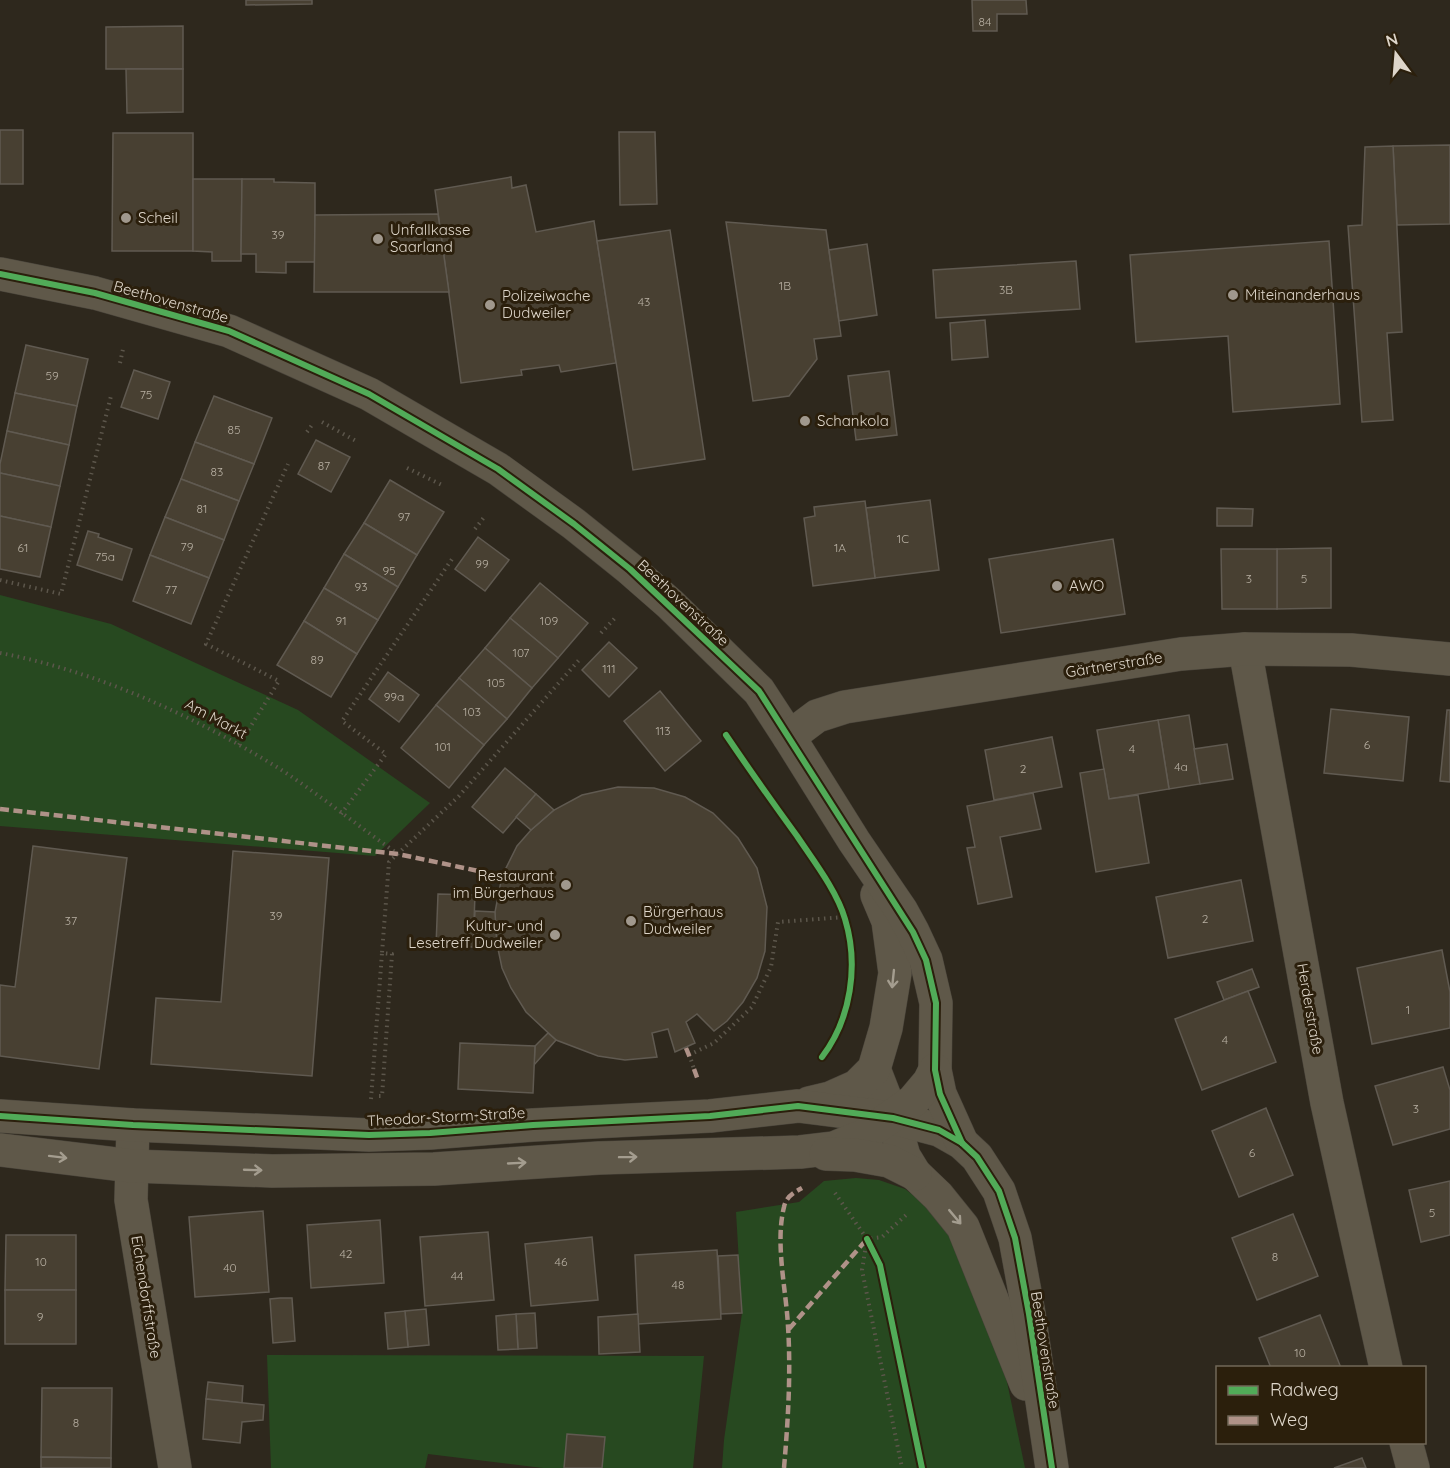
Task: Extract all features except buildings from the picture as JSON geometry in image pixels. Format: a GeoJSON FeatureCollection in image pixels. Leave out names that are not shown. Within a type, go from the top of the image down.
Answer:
{"type":"FeatureCollection","features":[{"type":"Feature","properties":{"kind":"street","name":"Beethovenstraße"},"geometry":{"type":"LineString","coordinates":[[0,274],[94,293],[229,331],[369,394],[498,469],[574,524],[670,604],[759,691],[913,932],[926,960],[936,1003],[935,1070],[940,1094],[962,1143]]}},
{"type":"Feature","properties":{"kind":"street","name":"Gärtnerstraße"},"geometry":{"type":"LineString","coordinates":[[789,737],[817,716],[845,707],[1181,654],[1245,649],[1351,650],[1450,659]]}},
{"type":"Feature","properties":{"kind":"street","name":"Herderstraße"},"geometry":{"type":"LineString","coordinates":[[1245,649],[1327,1104],[1386,1366]]}},
{"type":"Feature","properties":{"kind":"street","name":"Beethovenstraße"},"geometry":{"type":"LineString","coordinates":[[854,841],[888,921],[895,973],[886,1028],[874,1069],[893,1118],[904,1156],[915,1174],[938,1196],[963,1227],[1046,1434]]}},
{"type":"Feature","properties":{"kind":"street"},"geometry":{"type":"LineString","coordinates":[[798,1106],[830,1098],[857,1086],[874,1069]]}},
{"type":"Feature","properties":{"kind":"street"},"geometry":{"type":"LineString","coordinates":[[0,1150],[132,1166],[272,1171],[434,1169],[589,1159],[800,1152],[834,1148],[865,1136],[893,1118],[913,1101],[929,1082],[935,1070]]}},
{"type":"Feature","properties":{"kind":"street","name":"Theodor-Storm-Straße"},"geometry":{"type":"LineString","coordinates":[[0,1116],[133,1125],[369,1134],[430,1133],[710,1116],[798,1106],[893,1118]]}},
{"type":"Feature","properties":{"kind":"street","name":"Beethovenstraße"},"geometry":{"type":"LineString","coordinates":[[893,1118],[939,1130],[962,1143],[977,1157],[999,1191],[1015,1238],[1052,1468]]}},
{"type":"Feature","properties":{"kind":"street","name":"Eichendorffstraße"},"geometry":{"type":"LineString","coordinates":[[133,1125],[131,1200],[175,1468]]}},
{"type":"Feature","properties":{"kind":"street","name":"Beethovenstraße"},"geometry":{"type":"LineString","coordinates":[[800,1152],[855,1155],[889,1161],[915,1174]]}},
{"type":"Feature","properties":{"kind":"street"},"geometry":{"type":"LineString","coordinates":[[1406,1444],[1413,1468]]}},
{"type":"Feature","properties":{"kind":"path"},"geometry":{"type":"LineString","coordinates":[[120,363],[123,348]]}},
{"type":"Feature","properties":{"kind":"path"},"geometry":{"type":"LineString","coordinates":[[0,580],[61,594],[111,396]]}},
{"type":"Feature","properties":{"kind":"path"},"geometry":{"type":"LineString","coordinates":[[322,422],[356,441]]}},
{"type":"Feature","properties":{"kind":"path"},"geometry":{"type":"LineString","coordinates":[[307,432],[312,424]]}},
{"type":"Feature","properties":{"kind":"path"},"geometry":{"type":"LineString","coordinates":[[239,745],[279,681],[206,644],[288,464]]}},
{"type":"Feature","properties":{"kind":"path"},"geometry":{"type":"LineString","coordinates":[[407,468],[442,485]]}},
{"type":"Feature","properties":{"kind":"path"},"geometry":{"type":"LineString","coordinates":[[475,529],[485,516]]}},
{"type":"Feature","properties":{"kind":"path"},"geometry":{"type":"LineString","coordinates":[[341,814],[386,754],[342,721],[452,559]]}},
{"type":"Feature","properties":{"kind":"path"},"geometry":{"type":"LineString","coordinates":[[601,633],[615,618]]}},
{"type":"Feature","properties":{"kind":"path"},"geometry":{"type":"LineString","coordinates":[[382,953],[392,954],[383,1084],[382,1096],[371,1096],[374,1060],[382,953],[389,862],[459,796],[579,660]]}},
{"type":"Feature","properties":{"kind":"path"},"geometry":{"type":"LineString","coordinates":[[694,1069],[690,1058],[714,1043],[752,1008],[771,967],[778,922],[845,917]]}},
{"type":"Feature","properties":{"kind":"path"},"geometry":{"type":"LineString","coordinates":[[832,1188],[872,1248]]}},
{"type":"Feature","properties":{"kind":"path"},"geometry":{"type":"LineString","coordinates":[[867,1239],[882,1237],[912,1207]]}},
{"type":"Feature","properties":{"kind":"path"},"geometry":{"type":"LineString","coordinates":[[867,1239],[862,1270],[902,1468]]}},
{"type":"Feature","properties":{"kind":"green space"},"geometry":{"type":"Polygon","coordinates":[[[0,595],[111,624],[298,710],[430,803],[375,856],[0,826],[0,595]]]}},
{"type":"Feature","properties":{"kind":"green space"},"geometry":{"type":"Polygon","coordinates":[[[856,1178],[879,1180],[905,1189],[930,1208],[946,1228],[989,1327],[1007,1382],[1025,1468],[722,1468],[742,1313],[736,1212],[799,1202],[824,1181],[856,1178]]]}},
{"type":"Feature","properties":{"kind":"green space"},"geometry":{"type":"Polygon","coordinates":[[[267,1355],[704,1356],[693,1468],[543,1468],[428,1454],[425,1468],[271,1468],[267,1355]]]}},
{"type":"Feature","properties":{"kind":"marked path"},"geometry":{"type":"LineString","coordinates":[[0,809],[398,854],[502,876]]}},
{"type":"Feature","properties":{"kind":"marked path"},"geometry":{"type":"LineString","coordinates":[[686,1048],[691,1060]]}},
{"type":"Feature","properties":{"kind":"marked path"},"geometry":{"type":"LineString","coordinates":[[694,1069],[698,1080]]}},
{"type":"Feature","properties":{"kind":"marked path"},"geometry":{"type":"LineString","coordinates":[[784,1468],[789,1362],[781,1236],[786,1201],[802,1188]]}},
{"type":"Feature","properties":{"kind":"marked path"},"geometry":{"type":"LineString","coordinates":[[789,1329],[867,1239]]}},
{"type":"Feature","properties":{"kind":"cycle path"},"geometry":{"type":"LineString","coordinates":[[0,274],[95,293],[229,331],[369,394],[498,469],[574,524],[630,569],[759,691],[913,932],[926,960],[936,1003],[935,1070],[940,1094],[962,1143]]}},
{"type":"Feature","properties":{"kind":"cycle path"},"geometry":{"type":"LineString","coordinates":[[726,735],[824,876],[845,919],[851,955],[850,991],[840,1026],[822,1057]]}},
{"type":"Feature","properties":{"kind":"cycle path"},"geometry":{"type":"LineString","coordinates":[[0,1116],[133,1125],[369,1135],[710,1116],[798,1106],[893,1118],[939,1130],[962,1143],[977,1157],[999,1191],[1015,1238],[1052,1468]]}},
{"type":"Feature","properties":{"kind":"cycle path"},"geometry":{"type":"LineString","coordinates":[[867,1239],[880,1265],[922,1468]]}},
{"type":"Feature","properties":{"kind":"place","name":"Scheil"},"geometry":{"type":"Point","coordinates":[126,218]}},
{"type":"Feature","properties":{"kind":"place","name":"Unfallkasse Saarland"},"geometry":{"type":"Point","coordinates":[378,239]}},
{"type":"Feature","properties":{"kind":"place","name":"Miteinanderhaus"},"geometry":{"type":"Point","coordinates":[1233,295]}},
{"type":"Feature","properties":{"kind":"place","name":"Polizeiwache Dudweiler"},"geometry":{"type":"Point","coordinates":[490,305]}},
{"type":"Feature","properties":{"kind":"place","name":"Schankola"},"geometry":{"type":"Point","coordinates":[805,421]}},
{"type":"Feature","properties":{"kind":"place","name":"AWO"},"geometry":{"type":"Point","coordinates":[1057,586]}},
{"type":"Feature","properties":{"kind":"place","name":"Restaurant im Bürgerhaus"},"geometry":{"type":"Point","coordinates":[566,885]}},
{"type":"Feature","properties":{"kind":"place","name":"Bürgerhaus Dudweiler"},"geometry":{"type":"Point","coordinates":[631,921]}},
{"type":"Feature","properties":{"kind":"place","name":"Kultur- und Lesetreff Dudweiler"},"geometry":{"type":"Point","coordinates":[555,935]}}]}
